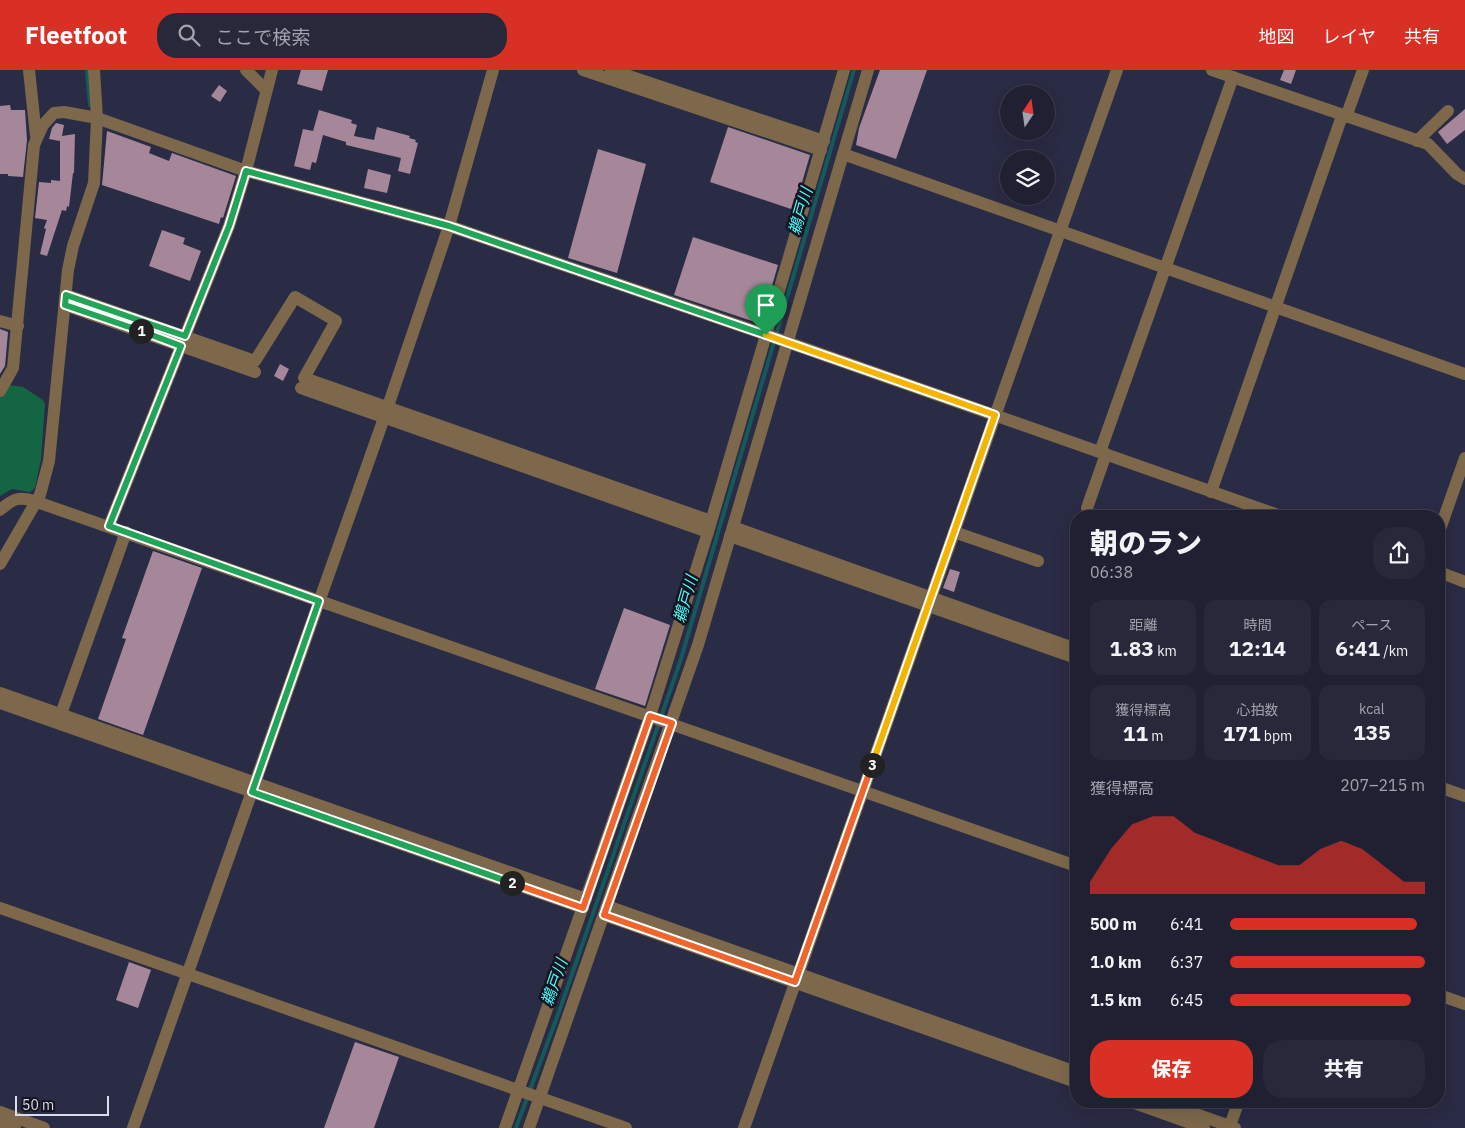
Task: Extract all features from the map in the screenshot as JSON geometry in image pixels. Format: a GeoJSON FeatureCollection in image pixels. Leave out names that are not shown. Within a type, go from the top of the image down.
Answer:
{"type":"FeatureCollection","features":[{"type":"Feature","properties":{"kind":"street"},"geometry":{"type":"LineString","coordinates":[[29,70],[36,136]]}},
{"type":"Feature","properties":{"kind":"street"},"geometry":{"type":"LineString","coordinates":[[0,564],[37,502],[49,461],[65,300],[73,246],[94,183],[97,118],[94,70]]}},
{"type":"Feature","properties":{"kind":"street"},"geometry":{"type":"LineString","coordinates":[[246,70],[266,90]]}},
{"type":"Feature","properties":{"kind":"street"},"geometry":{"type":"LineString","coordinates":[[109,526],[229,226],[246,171],[272,70]]}},
{"type":"Feature","properties":{"kind":"street"},"geometry":{"type":"LineString","coordinates":[[134,1128],[449,226],[493,70]]}},
{"type":"Feature","properties":{"kind":"street"},"geometry":{"type":"LineString","coordinates":[[583,70],[822,145]]}},
{"type":"Feature","properties":{"kind":"street"},"geometry":{"type":"LineString","coordinates":[[611,70],[822,145]]}},
{"type":"Feature","properties":{"kind":"street"},"geometry":{"type":"LineString","coordinates":[[505,1128],[520,1091],[584,903],[652,717],[768,336],[844,70]]}},
{"type":"Feature","properties":{"kind":"street"},"geometry":{"type":"LineString","coordinates":[[529,1128],[537,1097],[698,645],[785,342],[868,70]]}},
{"type":"Feature","properties":{"kind":"street"},"geometry":{"type":"LineString","coordinates":[[744,1128],[1117,70]]}},
{"type":"Feature","properties":{"kind":"street"},"geometry":{"type":"LineString","coordinates":[[1212,70],[1428,144],[1456,174],[1465,179]]}},
{"type":"Feature","properties":{"kind":"street"},"geometry":{"type":"LineString","coordinates":[[1211,492],[1276,303],[1344,116],[1363,70]]}},
{"type":"Feature","properties":{"kind":"street"},"geometry":{"type":"LineString","coordinates":[[1087,508],[1103,453],[1166,264],[1233,78]]}},
{"type":"Feature","properties":{"kind":"street"},"geometry":{"type":"LineString","coordinates":[[1417,141],[1448,111]]}},
{"type":"Feature","properties":{"kind":"street"},"geometry":{"type":"LineString","coordinates":[[0,391],[13,368],[27,206],[36,136],[42,125],[54,113],[64,112],[97,118],[246,171],[449,226],[1264,510]]}},
{"type":"Feature","properties":{"kind":"street"},"geometry":{"type":"LineString","coordinates":[[844,150],[1276,303],[1465,374]]}},
{"type":"Feature","properties":{"kind":"street"},"geometry":{"type":"LineString","coordinates":[[65,300],[183,341],[255,361],[295,297],[336,321],[304,378],[385,413]]}},
{"type":"Feature","properties":{"kind":"street"},"geometry":{"type":"LineString","coordinates":[[1276,303],[1465,365]]}},
{"type":"Feature","properties":{"kind":"street"},"geometry":{"type":"LineString","coordinates":[[0,321],[18,326]]}},
{"type":"Feature","properties":{"kind":"street"},"geometry":{"type":"LineString","coordinates":[[183,341],[254,372]]}},
{"type":"Feature","properties":{"kind":"street"},"geometry":{"type":"LineString","coordinates":[[301,388],[385,413],[710,527]]}},
{"type":"Feature","properties":{"kind":"street"},"geometry":{"type":"LineString","coordinates":[[1445,515],[1465,458]]}},
{"type":"Feature","properties":{"kind":"street"},"geometry":{"type":"LineString","coordinates":[[0,510],[12,500],[24,498],[37,502],[1070,864]]}},
{"type":"Feature","properties":{"kind":"street"},"geometry":{"type":"LineString","coordinates":[[731,531],[929,602],[1070,656]]}},
{"type":"Feature","properties":{"kind":"street"},"geometry":{"type":"LineString","coordinates":[[61,714],[126,532]]}},
{"type":"Feature","properties":{"kind":"street"},"geometry":{"type":"LineString","coordinates":[[954,532],[1038,562]]}},
{"type":"Feature","properties":{"kind":"street"},"geometry":{"type":"LineString","coordinates":[[1445,574],[1465,582]]}},
{"type":"Feature","properties":{"kind":"street"},"geometry":{"type":"LineString","coordinates":[[929,602],[1070,647]]}},
{"type":"Feature","properties":{"kind":"street"},"geometry":{"type":"LineString","coordinates":[[0,693],[254,787]]}},
{"type":"Feature","properties":{"kind":"street"},"geometry":{"type":"LineString","coordinates":[[0,703],[254,787],[584,903]]}},
{"type":"Feature","properties":{"kind":"street"},"geometry":{"type":"LineString","coordinates":[[1445,780],[1465,787]]}},
{"type":"Feature","properties":{"kind":"street"},"geometry":{"type":"LineString","coordinates":[[1445,789],[1465,796]]}},
{"type":"Feature","properties":{"kind":"street"},"geometry":{"type":"LineString","coordinates":[[0,908],[626,1128]]}},
{"type":"Feature","properties":{"kind":"street"},"geometry":{"type":"LineString","coordinates":[[605,910],[797,978],[1070,1070]]}},
{"type":"Feature","properties":{"kind":"street"},"geometry":{"type":"LineString","coordinates":[[797,978],[1070,1080]]}},
{"type":"Feature","properties":{"kind":"street"},"geometry":{"type":"LineString","coordinates":[[1445,997],[1465,1004]]}},
{"type":"Feature","properties":{"kind":"street"},"geometry":{"type":"LineString","coordinates":[[1148,1108],[1204,1128]]}},
{"type":"Feature","properties":{"kind":"street"},"geometry":{"type":"LineString","coordinates":[[1178,1108],[1231,1127],[1237,1108]]}},
{"type":"Feature","properties":{"kind":"street"},"geometry":{"type":"LineString","coordinates":[[0,1112],[44,1128]]}},
{"type":"Feature","properties":{"kind":"green space"},"geometry":{"type":"Polygon","coordinates":[[[9,385],[23,387],[43,400],[45,404],[41,459],[35,488],[30,492],[12,489],[0,496],[0,398],[9,385]]]}},
{"type":"Feature","properties":{"kind":"building"},"geometry":{"type":"Polygon","coordinates":[[[301,70],[328,70],[322,91],[297,84],[301,70]]]}},
{"type":"Feature","properties":{"kind":"building"},"geometry":{"type":"Polygon","coordinates":[[[880,70],[927,70],[896,159],[856,145],[859,128],[880,70]]]}},
{"type":"Feature","properties":{"kind":"building"},"geometry":{"type":"Polygon","coordinates":[[[1284,70],[1296,70],[1291,84],[1280,80],[1284,70]]]}},
{"type":"Feature","properties":{"kind":"building"},"geometry":{"type":"Polygon","coordinates":[[[219,85],[227,91],[220,102],[211,96],[219,85]]]}},
{"type":"Feature","properties":{"kind":"building"},"geometry":{"type":"Polygon","coordinates":[[[10,105],[11,110],[25,110],[27,140],[23,177],[0,174],[0,106],[10,105]]]}},
{"type":"Feature","properties":{"kind":"building"},"geometry":{"type":"Polygon","coordinates":[[[1465,109],[1465,130],[1447,144],[1438,132],[1465,109]]]}},
{"type":"Feature","properties":{"kind":"building"},"geometry":{"type":"Polygon","coordinates":[[[319,110],[352,120],[351,123],[357,125],[354,136],[374,140],[377,127],[410,136],[409,138],[416,140],[415,142],[418,143],[410,174],[398,171],[401,158],[346,145],[346,142],[323,135],[316,163],[312,162],[310,170],[294,166],[303,129],[313,131],[319,110]]]}},
{"type":"Feature","properties":{"kind":"building"},"geometry":{"type":"Polygon","coordinates":[[[56,123],[64,125],[62,136],[75,134],[74,173],[69,207],[67,206],[66,211],[62,210],[47,256],[40,254],[47,220],[35,218],[39,182],[51,183],[51,180],[60,181],[60,141],[49,139],[52,128],[56,123]]]}},
{"type":"Feature","properties":{"kind":"building"},"geometry":{"type":"Polygon","coordinates":[[[728,127],[810,155],[794,210],[710,182],[728,127]]]}},
{"type":"Feature","properties":{"kind":"building"},"geometry":{"type":"Polygon","coordinates":[[[107,131],[151,147],[149,153],[169,161],[172,153],[236,176],[223,218],[221,217],[219,224],[102,185],[107,131]]]}},
{"type":"Feature","properties":{"kind":"building"},"geometry":{"type":"Polygon","coordinates":[[[598,149],[646,164],[617,273],[568,258],[598,149]]]}},
{"type":"Feature","properties":{"kind":"building"},"geometry":{"type":"Polygon","coordinates":[[[368,169],[391,175],[387,193],[364,188],[368,169]]]}},
{"type":"Feature","properties":{"kind":"building"},"geometry":{"type":"Polygon","coordinates":[[[162,230],[185,238],[183,244],[201,251],[190,281],[149,266],[162,230]]]}},
{"type":"Feature","properties":{"kind":"building"},"geometry":{"type":"Polygon","coordinates":[[[693,237],[778,265],[761,324],[674,295],[693,237]]]}},
{"type":"Feature","properties":{"kind":"building"},"geometry":{"type":"Polygon","coordinates":[[[0,329],[8,332],[5,366],[0,374],[0,329]]]}},
{"type":"Feature","properties":{"kind":"building"},"geometry":{"type":"Polygon","coordinates":[[[280,364],[289,369],[283,381],[274,376],[280,364]]]}},
{"type":"Feature","properties":{"kind":"building"},"geometry":{"type":"Polygon","coordinates":[[[153,551],[202,568],[143,735],[98,719],[126,639],[122,638],[153,551]]]}},
{"type":"Feature","properties":{"kind":"building"},"geometry":{"type":"Polygon","coordinates":[[[950,569],[960,572],[954,592],[943,588],[950,569]]]}},
{"type":"Feature","properties":{"kind":"building"},"geometry":{"type":"Polygon","coordinates":[[[624,608],[670,625],[645,706],[595,689],[624,608]]]}},
{"type":"Feature","properties":{"kind":"building"},"geometry":{"type":"Polygon","coordinates":[[[129,962],[151,970],[138,1008],[116,1000],[129,962]]]}},
{"type":"Feature","properties":{"kind":"building"},"geometry":{"type":"Polygon","coordinates":[[[355,1042],[399,1057],[374,1128],[324,1128],[355,1042]]]}},
{"type":"Feature","properties":{"kind":"waterway"},"geometry":{"type":"LineString","coordinates":[[87,70],[90,105]]}},
{"type":"Feature","properties":{"kind":"waterway","name":"鵜戸川"},"geometry":{"type":"LineString","coordinates":[[516,1128],[561,1006],[680,662],[854,70]]}},
{"type":"Feature","properties":{"kind":"route"},"geometry":{"type":"LineString","coordinates":[[246,171],[449,226],[766,335],[995,415],[795,982],[604,915],[672,723],[650,716],[583,908],[252,792],[319,601],[109,526],[181,346],[65,305],[66,295],[185,336],[229,226],[246,171]]}}]}
